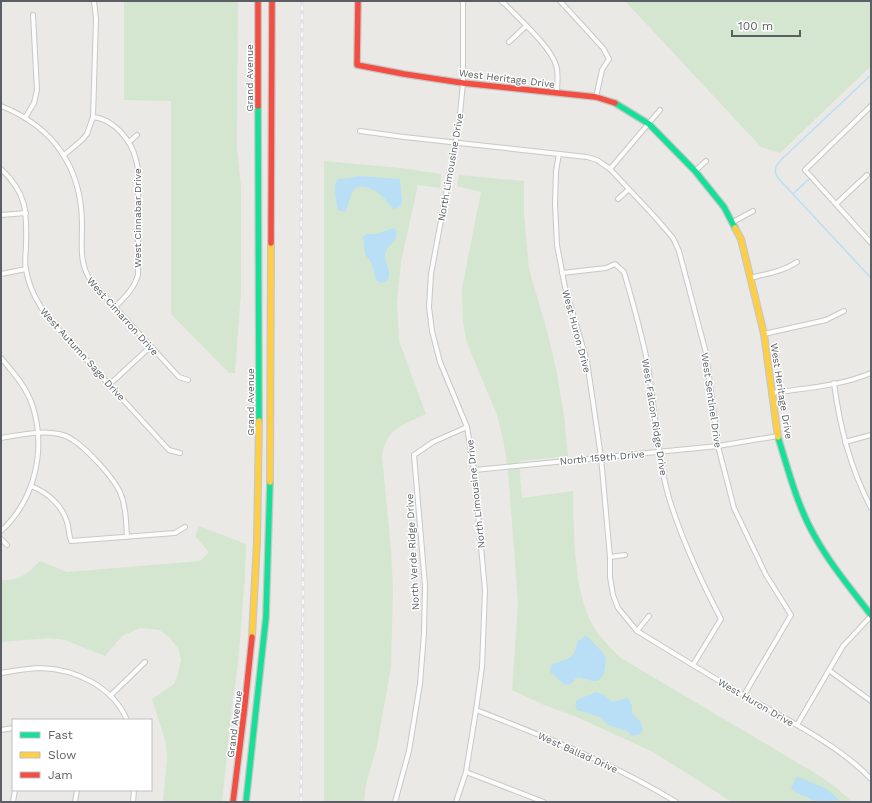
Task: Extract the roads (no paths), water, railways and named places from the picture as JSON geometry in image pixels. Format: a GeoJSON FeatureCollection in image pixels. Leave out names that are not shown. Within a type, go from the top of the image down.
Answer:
{"type":"FeatureCollection","features":[{"type":"Feature","properties":{"kind":"main road","name":"Grand Avenue"},"geometry":{"type":"LineString","coordinates":[[233,802],[250,662],[258,534],[258,1]]}},
{"type":"Feature","properties":{"kind":"main road","name":"Grand Avenue"},"geometry":{"type":"LineString","coordinates":[[246,802],[266,618],[270,518],[272,1]]}},
{"type":"Feature","properties":{"kind":"main road","name":"West Heritage Drive"},"geometry":{"type":"LineString","coordinates":[[358,1],[358,64],[404,74],[463,83],[596,97],[618,104],[649,124],[695,171],[724,207],[741,239],[764,334],[778,436],[794,490],[813,534],[834,567],[871,615]]}},
{"type":"Feature","properties":{"kind":"street"},"geometry":{"type":"LineString","coordinates":[[64,155],[87,134],[93,117],[96,19],[94,1]]}},
{"type":"Feature","properties":{"kind":"street","name":"North Limousine Drive"},"geometry":{"type":"LineString","coordinates":[[456,802],[466,772],[482,667],[485,590],[474,470],[467,427],[440,362],[432,331],[429,307],[431,274],[459,124],[463,83],[463,1]]}},
{"type":"Feature","properties":{"kind":"street"},"geometry":{"type":"LineString","coordinates":[[501,1],[546,48],[556,65],[558,79],[557,93]]}},
{"type":"Feature","properties":{"kind":"street"},"geometry":{"type":"LineString","coordinates":[[560,1],[603,48],[609,59],[602,70],[596,97]]}},
{"type":"Feature","properties":{"kind":"street"},"geometry":{"type":"LineString","coordinates":[[25,118],[34,103],[37,90],[33,15]]}},
{"type":"Feature","properties":{"kind":"street"},"geometry":{"type":"LineString","coordinates":[[509,42],[526,26]]}},
{"type":"Feature","properties":{"kind":"street","name":"West Cimarron Drive"},"geometry":{"type":"LineString","coordinates":[[1,106],[25,118],[46,133],[64,155],[73,174],[80,196],[83,267],[91,281],[150,346],[179,377],[188,380]]}},
{"type":"Feature","properties":{"kind":"street"},"geometry":{"type":"LineString","coordinates":[[871,106],[805,170],[871,242]]}},
{"type":"Feature","properties":{"kind":"street"},"geometry":{"type":"LineString","coordinates":[[610,169],[660,110]]}},
{"type":"Feature","properties":{"kind":"street","name":"West Cinnabar Drive"},"geometry":{"type":"LineString","coordinates":[[93,117],[101,118],[114,126],[129,142],[136,160],[138,172],[138,275],[136,283],[132,289],[115,307]]}},
{"type":"Feature","properties":{"kind":"street","name":"West Sentinel Drive"},"geometry":{"type":"LineString","coordinates":[[360,131],[404,138],[587,157],[597,160],[610,169],[673,238],[679,251],[706,353],[718,446],[734,508],[766,575],[792,616],[744,696]]}},
{"type":"Feature","properties":{"kind":"street"},"geometry":{"type":"LineString","coordinates":[[129,142],[137,135]]}},
{"type":"Feature","properties":{"kind":"street","name":"West Huron Drive"},"geometry":{"type":"LineString","coordinates":[[559,154],[556,171],[555,204],[558,244],[562,273],[587,361],[601,457],[610,557],[610,577],[618,608],[637,631],[744,696],[797,725],[852,761],[871,779]]}},
{"type":"Feature","properties":{"kind":"street"},"geometry":{"type":"LineString","coordinates":[[695,171],[706,161]]}},
{"type":"Feature","properties":{"kind":"street","name":"West Autumn Sage Drive"},"geometry":{"type":"LineString","coordinates":[[1,169],[20,191],[26,212],[26,269],[31,288],[37,302],[45,314],[169,450],[180,453]]}},
{"type":"Feature","properties":{"kind":"street"},"geometry":{"type":"LineString","coordinates":[[836,204],[867,175]]}},
{"type":"Feature","properties":{"kind":"street"},"geometry":{"type":"LineString","coordinates":[[618,199],[628,190]]}},
{"type":"Feature","properties":{"kind":"street"},"geometry":{"type":"LineString","coordinates":[[733,222],[753,211]]}},
{"type":"Feature","properties":{"kind":"street"},"geometry":{"type":"LineString","coordinates":[[1,216],[26,212]]}},
{"type":"Feature","properties":{"kind":"street"},"geometry":{"type":"LineString","coordinates":[[750,278],[778,271],[792,266],[797,262]]}},
{"type":"Feature","properties":{"kind":"street","name":"West Falcon Ridge Drive"},"geometry":{"type":"LineString","coordinates":[[562,273],[606,268],[615,264],[624,272],[648,365],[660,451],[669,498],[687,548],[721,619],[693,665]]}},
{"type":"Feature","properties":{"kind":"street"},"geometry":{"type":"LineString","coordinates":[[1,274],[26,269]]}},
{"type":"Feature","properties":{"kind":"street"},"geometry":{"type":"LineString","coordinates":[[764,334],[826,320],[844,311]]}},
{"type":"Feature","properties":{"kind":"street"},"geometry":{"type":"LineString","coordinates":[[109,384],[150,346]]}},
{"type":"Feature","properties":{"kind":"street"},"geometry":{"type":"LineString","coordinates":[[1,358],[17,377],[26,391],[33,407],[38,434],[37,457],[31,486],[19,509],[1,531]]}},
{"type":"Feature","properties":{"kind":"street"},"geometry":{"type":"LineString","coordinates":[[773,393],[834,383],[871,373]]}},
{"type":"Feature","properties":{"kind":"street"},"geometry":{"type":"LineString","coordinates":[[834,383],[838,414],[845,442],[864,494],[871,508]]}},
{"type":"Feature","properties":{"kind":"street","name":"North Verde Ridge Drive"},"geometry":{"type":"LineString","coordinates":[[395,802],[409,751],[420,684],[424,634],[425,585],[414,455],[433,442],[467,427]]}},
{"type":"Feature","properties":{"kind":"street"},"geometry":{"type":"LineString","coordinates":[[1,438],[51,433],[72,439],[81,446],[112,479],[120,491],[125,512],[127,537]]}},
{"type":"Feature","properties":{"kind":"street"},"geometry":{"type":"LineString","coordinates":[[845,442],[871,435]]}},
{"type":"Feature","properties":{"kind":"street","name":"North 159th Drive"},"geometry":{"type":"LineString","coordinates":[[474,470],[718,446],[778,436]]}},
{"type":"Feature","properties":{"kind":"street"},"geometry":{"type":"LineString","coordinates":[[31,486],[46,493],[58,506],[68,525],[71,541],[175,533],[185,527]]}},
{"type":"Feature","properties":{"kind":"street"},"geometry":{"type":"LineString","coordinates":[[1,539],[7,546]]}},
{"type":"Feature","properties":{"kind":"street"},"geometry":{"type":"LineString","coordinates":[[610,557],[624,556]]}},
{"type":"Feature","properties":{"kind":"street"},"geometry":{"type":"LineString","coordinates":[[797,725],[830,671],[843,646],[871,615]]}},
{"type":"Feature","properties":{"kind":"street"},"geometry":{"type":"LineString","coordinates":[[637,631],[649,616]]}},
{"type":"Feature","properties":{"kind":"street"},"geometry":{"type":"LineString","coordinates":[[110,696],[145,662]]}},
{"type":"Feature","properties":{"kind":"street"},"geometry":{"type":"LineString","coordinates":[[1,673],[32,669],[49,669],[71,673],[87,679],[100,687],[119,706],[126,719]]}},
{"type":"Feature","properties":{"kind":"street"},"geometry":{"type":"LineString","coordinates":[[830,671],[871,700]]}},
{"type":"Feature","properties":{"kind":"street","name":"West Ballad Drive"},"geometry":{"type":"LineString","coordinates":[[476,710],[592,757],[629,775],[676,802]]}},
{"type":"Feature","properties":{"kind":"street"},"geometry":{"type":"LineString","coordinates":[[1,730],[12,728]]}},
{"type":"Feature","properties":{"kind":"street"},"geometry":{"type":"LineString","coordinates":[[466,772],[544,802]]}},
{"type":"Feature","properties":{"kind":"street"},"geometry":{"type":"LineString","coordinates":[[13,802],[15,791]]}},
{"type":"Feature","properties":{"kind":"street"},"geometry":{"type":"LineString","coordinates":[[75,802],[77,791]]}},
{"type":"Feature","properties":{"kind":"street"},"geometry":{"type":"LineString","coordinates":[[132,802],[134,791]]}},
{"type":"Feature","properties":{"kind":"water"},"geometry":{"type":"Polygon","coordinates":[[[357,176],[400,179],[402,203],[399,207],[393,209],[385,199],[374,190],[360,187],[353,191],[345,212],[338,210],[335,187],[338,179],[357,176]]]}},
{"type":"Feature","properties":{"kind":"water"},"geometry":{"type":"Polygon","coordinates":[[[393,228],[396,230],[397,234],[395,240],[386,251],[385,255],[389,275],[386,282],[381,283],[376,280],[372,264],[365,254],[363,237],[367,234],[377,234],[393,228]]]}},
{"type":"Feature","properties":{"kind":"water"},"geometry":{"type":"Polygon","coordinates":[[[586,635],[604,654],[606,659],[604,674],[598,681],[578,677],[571,684],[565,685],[550,672],[551,665],[572,656],[577,642],[586,635]]]}},
{"type":"Feature","properties":{"kind":"water"},"geometry":{"type":"Polygon","coordinates":[[[596,692],[604,695],[613,702],[626,698],[629,699],[632,706],[632,714],[640,721],[643,730],[640,734],[632,736],[627,731],[608,725],[600,717],[577,710],[575,704],[577,700],[596,692]]]}},
{"type":"Feature","properties":{"kind":"water"},"geometry":{"type":"Polygon","coordinates":[[[797,776],[827,789],[841,802],[815,802],[796,793],[791,788],[797,776]]]}},
{"type":"Feature","properties":{"kind":"waterway"},"geometry":{"type":"LineString","coordinates":[[871,75],[783,158],[775,169],[778,178],[871,278]]}},
{"type":"Feature","properties":{"kind":"waterway"},"geometry":{"type":"LineString","coordinates":[[794,193],[809,179]]}},
{"type":"Feature","properties":{"kind":"railway"},"geometry":{"type":"LineString","coordinates":[[301,802],[303,593],[301,313],[302,1]]}}]}
